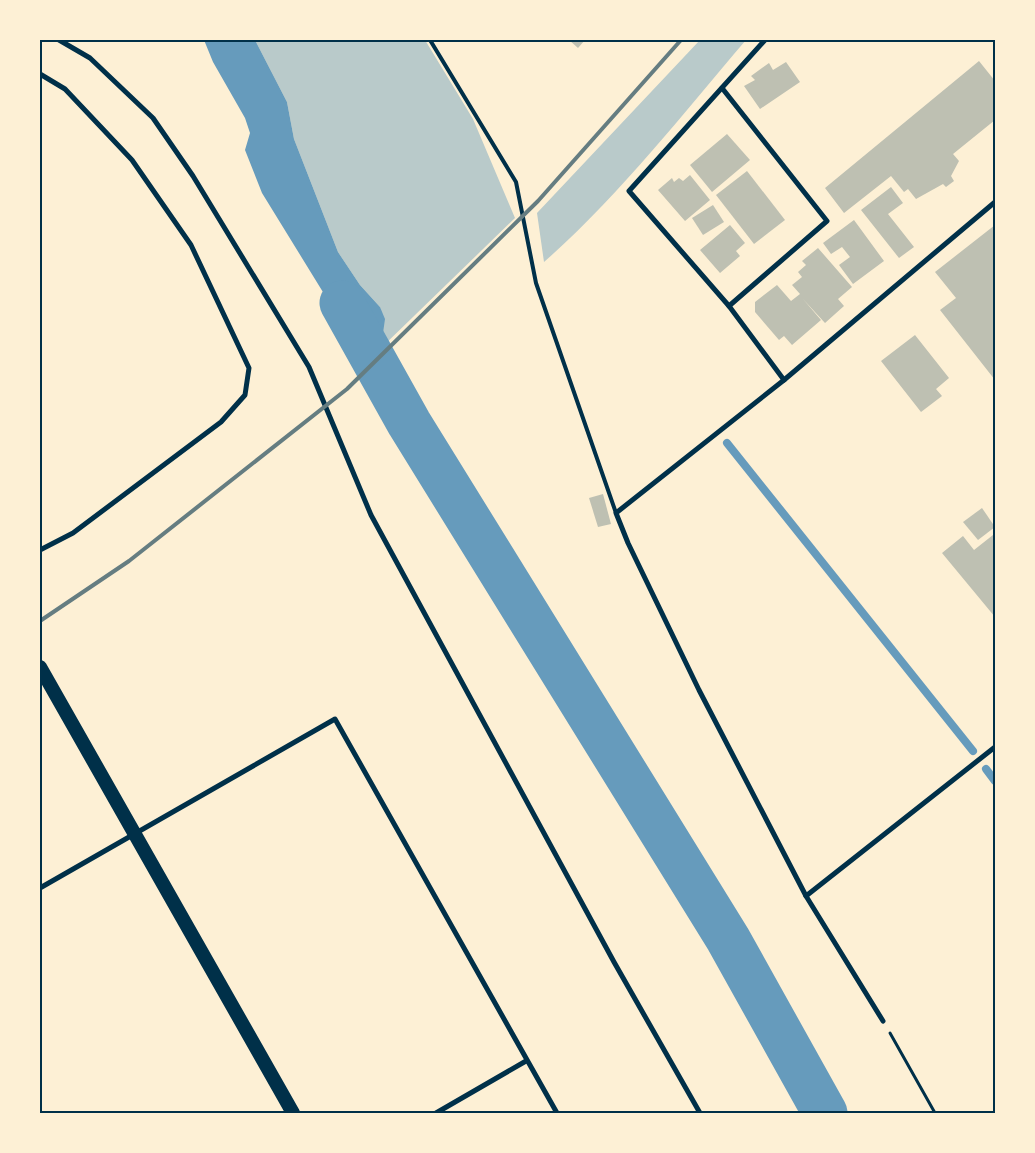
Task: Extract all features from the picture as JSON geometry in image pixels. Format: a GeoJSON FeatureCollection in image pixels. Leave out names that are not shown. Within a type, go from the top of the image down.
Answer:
{"type":"FeatureCollection","features":[{"type":"Feature","properties":{"kind":"highway"},"geometry":{"type":"LineString","coordinates":[[40,668],[294,1113]]}},
{"type":"Feature","properties":{"kind":"street"},"geometry":{"type":"LineString","coordinates":[[59,40],[90,58],[153,118],[193,176],[309,368],[371,515],[614,962],[700,1113]]}},
{"type":"Feature","properties":{"kind":"street"},"geometry":{"type":"LineString","coordinates":[[765,40],[629,191],[729,306],[784,380]]}},
{"type":"Feature","properties":{"kind":"street"},"geometry":{"type":"LineString","coordinates":[[40,74],[65,89],[132,160],[191,245],[249,368],[245,395],[221,422],[73,533],[40,550]]}},
{"type":"Feature","properties":{"kind":"street"},"geometry":{"type":"LineString","coordinates":[[722,88],[827,221],[729,306]]}},
{"type":"Feature","properties":{"kind":"street"},"geometry":{"type":"LineString","coordinates":[[883,1021],[806,896],[699,690],[628,543],[616,513],[784,380],[995,202]]}},
{"type":"Feature","properties":{"kind":"street"},"geometry":{"type":"LineString","coordinates":[[40,888],[335,719],[557,1113]]}},
{"type":"Feature","properties":{"kind":"street"},"geometry":{"type":"LineString","coordinates":[[806,896],[995,746]]}},
{"type":"Feature","properties":{"kind":"street"},"geometry":{"type":"LineString","coordinates":[[436,1113],[526,1061]]}},
{"type":"Feature","properties":{"kind":"lane"},"geometry":{"type":"LineString","coordinates":[[430,40],[516,182],[536,283],[616,513]]}},
{"type":"Feature","properties":{"kind":"path"},"geometry":{"type":"LineString","coordinates":[[883,1021],[934,1113]]}},
{"type":"Feature","properties":{"kind":"shaded area"},"geometry":{"type":"Polygon","coordinates":[[[255,40],[425,40],[473,119],[515,218],[379,350],[377,341],[383,333],[380,307],[360,285],[338,252],[294,139],[287,102],[255,40]]]}},
{"type":"Feature","properties":{"kind":"shaded area"},"geometry":{"type":"Polygon","coordinates":[[[700,40],[746,40],[624,183],[572,237],[544,262],[537,213],[700,40]]]}},
{"type":"Feature","properties":{"kind":"water"},"geometry":{"type":"Polygon","coordinates":[[[204,40],[255,40],[287,102],[294,139],[338,252],[360,285],[380,307],[385,319],[383,333],[377,341],[379,350],[366,362],[262,193],[245,150],[250,133],[245,118],[213,62],[204,40]]]}},
{"type":"Feature","properties":{"kind":"building"},"geometry":{"type":"Polygon","coordinates":[[[569,40],[585,40],[578,48],[569,40]]]}},
{"type":"Feature","properties":{"kind":"building"},"geometry":{"type":"Polygon","coordinates":[[[979,61],[995,81],[995,120],[953,154],[959,161],[951,176],[954,181],[946,187],[943,184],[916,199],[908,189],[904,192],[891,176],[844,213],[825,188],[979,61]]]}},
{"type":"Feature","properties":{"kind":"building"},"geometry":{"type":"Polygon","coordinates":[[[786,62],[800,82],[760,109],[744,86],[755,80],[751,76],[769,63],[773,70],[786,62]]]}},
{"type":"Feature","properties":{"kind":"building"},"geometry":{"type":"Polygon","coordinates":[[[727,134],[750,160],[712,192],[690,165],[727,134]]]}},
{"type":"Feature","properties":{"kind":"building"},"geometry":{"type":"Polygon","coordinates":[[[747,171],[785,220],[754,244],[716,195],[747,171]]]}},
{"type":"Feature","properties":{"kind":"building"},"geometry":{"type":"Polygon","coordinates":[[[690,175],[710,200],[685,221],[658,190],[672,178],[674,182],[679,178],[683,181],[690,175]]]}},
{"type":"Feature","properties":{"kind":"building"},"geometry":{"type":"Polygon","coordinates":[[[891,187],[903,203],[888,214],[914,247],[899,258],[861,210],[891,187]]]}},
{"type":"Feature","properties":{"kind":"building"},"geometry":{"type":"Polygon","coordinates":[[[713,205],[724,222],[703,235],[692,218],[713,205]]]}},
{"type":"Feature","properties":{"kind":"building"},"geometry":{"type":"Polygon","coordinates":[[[854,220],[884,261],[853,284],[839,265],[850,257],[842,247],[831,254],[823,243],[854,220]]]}},
{"type":"Feature","properties":{"kind":"building"},"geometry":{"type":"Polygon","coordinates":[[[730,225],[745,243],[736,251],[740,256],[720,273],[700,250],[730,225]]]}},
{"type":"Feature","properties":{"kind":"building"},"geometry":{"type":"Polygon","coordinates":[[[995,225],[995,380],[940,310],[956,298],[935,272],[995,225]]]}},
{"type":"Feature","properties":{"kind":"building"},"geometry":{"type":"Polygon","coordinates":[[[818,248],[852,287],[838,299],[844,306],[825,323],[803,299],[821,320],[792,345],[784,336],[779,340],[755,312],[755,302],[777,285],[791,301],[800,294],[792,285],[802,277],[798,272],[806,265],[802,261],[818,248]]]}},
{"type":"Feature","properties":{"kind":"building"},"geometry":{"type":"Polygon","coordinates":[[[915,335],[949,378],[936,389],[942,396],[921,412],[881,361],[915,335]]]}},
{"type":"Feature","properties":{"kind":"building"},"geometry":{"type":"Polygon","coordinates":[[[603,494],[611,524],[598,527],[589,498],[603,494]]]}},
{"type":"Feature","properties":{"kind":"building"},"geometry":{"type":"Polygon","coordinates":[[[982,508],[995,527],[978,540],[963,522],[982,508]]]}},
{"type":"Feature","properties":{"kind":"building"},"geometry":{"type":"Polygon","coordinates":[[[993,535],[995,537],[995,617],[942,553],[963,536],[974,550],[993,535]]]}},
{"type":"Feature","properties":{"kind":"waterway"},"geometry":{"type":"LineString","coordinates":[[342,303],[409,423],[728,939],[825,1113]]}},
{"type":"Feature","properties":{"kind":"waterway"},"geometry":{"type":"LineString","coordinates":[[727,443],[973,751]]}},
{"type":"Feature","properties":{"kind":"waterway"},"geometry":{"type":"LineString","coordinates":[[986,769],[995,781]]}},
{"type":"Feature","properties":{"kind":"railway"},"geometry":{"type":"LineString","coordinates":[[40,621],[129,561],[347,389],[538,201],[681,40]]}}]}
